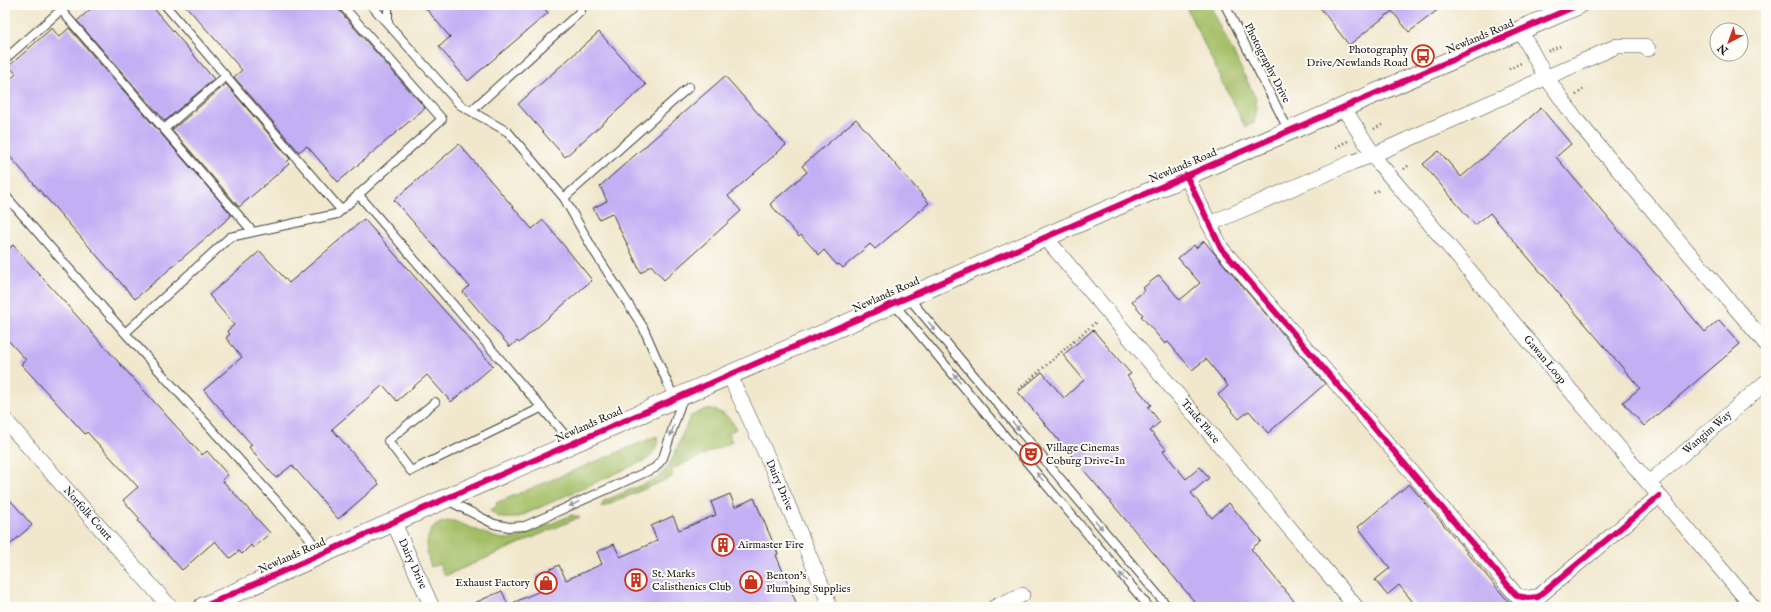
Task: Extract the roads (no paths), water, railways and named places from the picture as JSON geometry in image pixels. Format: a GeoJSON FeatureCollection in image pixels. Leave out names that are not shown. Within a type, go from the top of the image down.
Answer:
{"type":"FeatureCollection","features":[{"type":"Feature","properties":{"kind":"street","name":"Newlands Road"},"geometry":{"type":"LineString","coordinates":[[203,607],[729,374],[1578,5]]}},
{"type":"Feature","properties":{"kind":"street"},"geometry":{"type":"LineString","coordinates":[[1520,30],[1546,76],[1578,122],[1766,344]]}},
{"type":"Feature","properties":{"kind":"street"},"geometry":{"type":"LineString","coordinates":[[1209,224],[1373,155],[1546,76],[1617,46],[1643,46],[1648,49]]}},
{"type":"Feature","properties":{"kind":"street","name":"Gawan Loop"},"geometry":{"type":"LineString","coordinates":[[1344,107],[1373,155],[1753,607]]}},
{"type":"Feature","properties":{"kind":"street"},"geometry":{"type":"LineString","coordinates":[[1186,175],[1221,248],[1517,596],[1528,598],[1538,596],[1659,496]]}},
{"type":"Feature","properties":{"kind":"street","name":"Trade Place"},"geometry":{"type":"LineString","coordinates":[[1045,237],[1356,607]]}},
{"type":"Feature","properties":{"kind":"street","name":"Dairy Drive"},"geometry":{"type":"LineString","coordinates":[[729,374],[772,467],[830,604]]}},
{"type":"Feature","properties":{"kind":"street","name":"Wangim Way"},"geometry":{"type":"LineString","coordinates":[[1649,484],[1766,382]]}},
{"type":"Feature","properties":{"kind":"street","name":"Norfolk Court"},"geometry":{"type":"LineString","coordinates":[[5,420],[170,607]]}},
{"type":"Feature","properties":{"kind":"street","name":"Dairy Drive"},"geometry":{"type":"LineString","coordinates":[[393,522],[432,607]]}},
{"type":"Feature","properties":{"kind":"street"},"geometry":{"type":"LineString","coordinates":[[994,607],[1022,595]]}},
{"type":"Feature","properties":{"kind":"lane"},"geometry":{"type":"LineString","coordinates":[[165,5],[341,210]]}},
{"type":"Feature","properties":{"kind":"lane"},"geometry":{"type":"LineString","coordinates":[[125,332],[230,237],[337,214],[442,119],[342,5]]}},
{"type":"Feature","properties":{"kind":"lane"},"geometry":{"type":"LineString","coordinates":[[371,5],[460,105],[508,132],[564,198],[594,251],[643,327],[679,396],[663,458],[655,468],[525,526],[509,527],[494,524],[445,499]]}},
{"type":"Feature","properties":{"kind":"lane"},"geometry":{"type":"LineString","coordinates":[[388,5],[388,24]]}},
{"type":"Feature","properties":{"kind":"lane"},"geometry":{"type":"LineString","coordinates":[[471,111],[560,32],[581,11],[580,5]]}},
{"type":"Feature","properties":{"kind":"lane","name":"Photography Drive"},"geometry":{"type":"LineString","coordinates":[[1225,5],[1289,131]]}},
{"type":"Feature","properties":{"kind":"lane"},"geometry":{"type":"LineString","coordinates":[[5,59],[61,7],[253,232]]}},
{"type":"Feature","properties":{"kind":"lane"},"geometry":{"type":"LineString","coordinates":[[164,128],[226,76]]}},
{"type":"Feature","properties":{"kind":"lane"},"geometry":{"type":"LineString","coordinates":[[564,198],[688,86]]}},
{"type":"Feature","properties":{"kind":"lane"},"geometry":{"type":"LineString","coordinates":[[358,194],[572,443]]}},
{"type":"Feature","properties":{"kind":"lane"},"geometry":{"type":"LineString","coordinates":[[5,195],[125,332],[308,536],[320,554]]}},
{"type":"Feature","properties":{"kind":"lane"},"geometry":{"type":"LineString","coordinates":[[900,300],[1148,607]]}},
{"type":"Feature","properties":{"kind":"lane"},"geometry":{"type":"LineString","coordinates":[[900,300],[1168,607]]}},
{"type":"Feature","properties":{"kind":"lane"},"geometry":{"type":"LineString","coordinates":[[435,402],[388,441],[411,471],[541,408]]}},
{"type":"Feature","properties":{"kind":"place","name":"Photography Drive/Newlands Road"},"geometry":{"type":"Point","coordinates":[1423,56]}},
{"type":"Feature","properties":{"kind":"place","name":"Village Cinemas Coburg Drive-In"},"geometry":{"type":"Point","coordinates":[1031,454]}},
{"type":"Feature","properties":{"kind":"place","name":"Airmaster Fire"},"geometry":{"type":"Point","coordinates":[723,545]}},
{"type":"Feature","properties":{"kind":"place","name":"St. Marks Calisthenics Club"},"geometry":{"type":"Point","coordinates":[636,580]}},
{"type":"Feature","properties":{"kind":"place","name":"Benton's Plumbing Supplies"},"geometry":{"type":"Point","coordinates":[751,582]}},
{"type":"Feature","properties":{"kind":"place","name":"Exhaust Factory"},"geometry":{"type":"Point","coordinates":[546,583]}}]}
